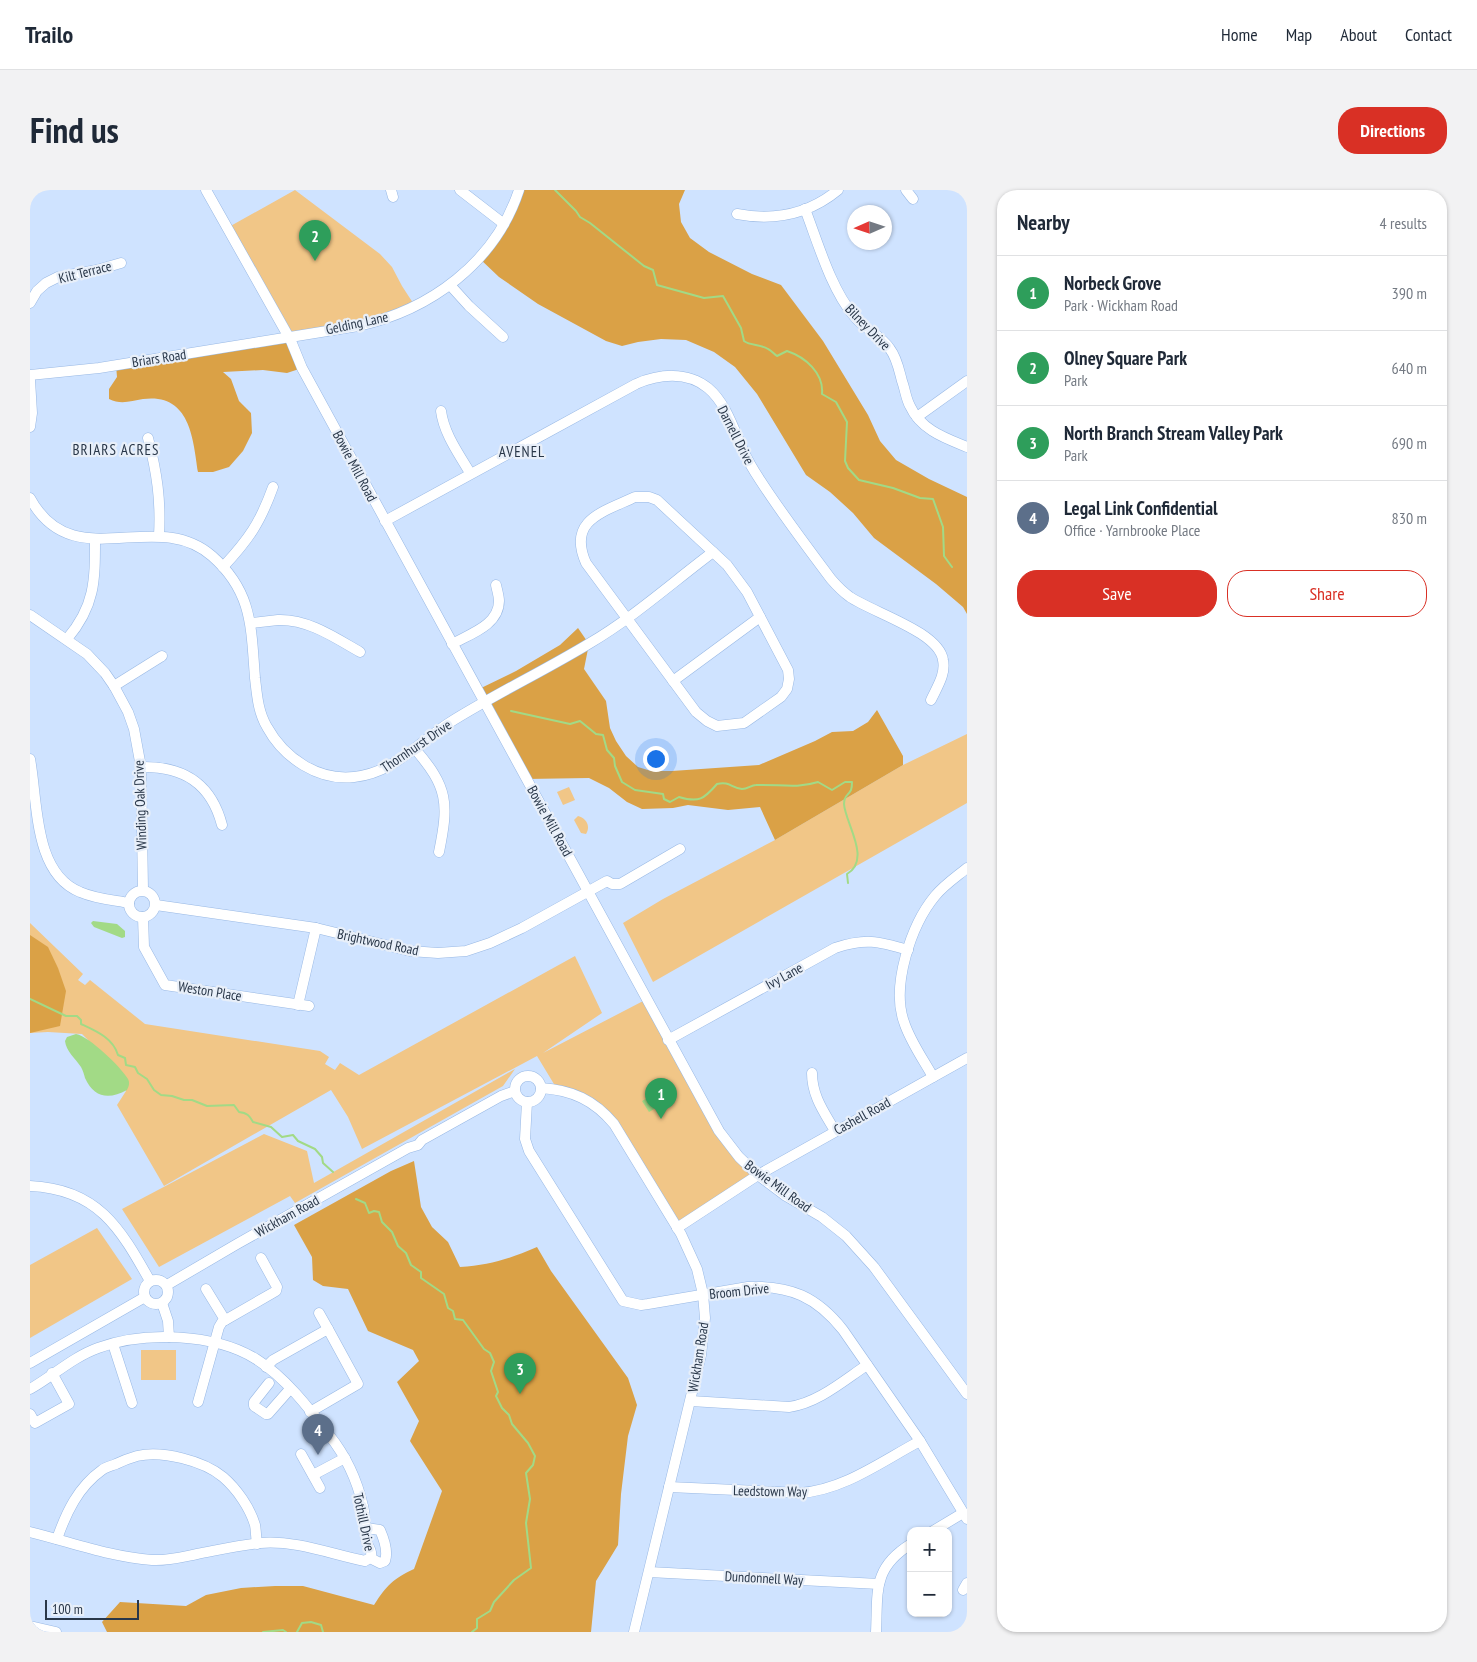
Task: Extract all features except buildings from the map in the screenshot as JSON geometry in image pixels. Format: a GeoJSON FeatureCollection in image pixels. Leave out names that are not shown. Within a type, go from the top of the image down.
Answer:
{"type":"FeatureCollection","features":[{"type":"Feature","properties":{"kind":"street","name":"Bowie Mill Road"},"geometry":{"type":"LineString","coordinates":[[206,190],[291,341],[302,368],[385,521],[668,1040],[720,1131],[739,1157],[758,1175],[786,1196],[822,1217],[846,1236],[874,1267],[967,1394]]}},
{"type":"Feature","properties":{"kind":"street"},"geometry":{"type":"LineString","coordinates":[[460,190],[504,224]]}},
{"type":"Feature","properties":{"kind":"street","name":"Gelding Lane"},"geometry":{"type":"LineString","coordinates":[[287,336],[376,322],[415,306],[450,285],[480,258],[504,224],[519,190]]}},
{"type":"Feature","properties":{"kind":"street"},"geometry":{"type":"LineString","coordinates":[[737,214],[757,218],[791,214],[822,202],[838,190]]}},
{"type":"Feature","properties":{"kind":"street"},"geometry":{"type":"LineString","coordinates":[[906,190],[913,199]]}},
{"type":"Feature","properties":{"kind":"street","name":"Bilney Drive"},"geometry":{"type":"LineString","coordinates":[[805,210],[840,297],[854,316],[885,342],[891,350],[897,362],[910,406],[926,427],[937,435],[967,447]]}},
{"type":"Feature","properties":{"kind":"street","name":"Kilt Terrace"},"geometry":{"type":"LineString","coordinates":[[30,303],[37,291],[46,283],[58,277],[97,270],[121,262]]}},
{"type":"Feature","properties":{"kind":"street"},"geometry":{"type":"LineString","coordinates":[[450,285],[502,337]]}},
{"type":"Feature","properties":{"kind":"street","name":"Briars Road"},"geometry":{"type":"LineString","coordinates":[[30,375],[91,369],[287,336]]}},
{"type":"Feature","properties":{"kind":"street","name":"Darnell Drive"},"geometry":{"type":"LineString","coordinates":[[385,521],[470,473],[644,380],[668,375],[700,383],[716,396],[761,481],[840,590],[927,637],[938,647],[943,660],[943,672],[931,700]]}},
{"type":"Feature","properties":{"kind":"street"},"geometry":{"type":"LineString","coordinates":[[30,380],[32,413],[30,427]]}},
{"type":"Feature","properties":{"kind":"street"},"geometry":{"type":"LineString","coordinates":[[917,416],[967,380]]}},
{"type":"Feature","properties":{"kind":"street"},"geometry":{"type":"LineString","coordinates":[[441,411],[442,421],[470,473]]}},
{"type":"Feature","properties":{"kind":"street"},"geometry":{"type":"LineString","coordinates":[[148,438],[159,485],[161,509],[159,536]]}},
{"type":"Feature","properties":{"kind":"street"},"geometry":{"type":"LineString","coordinates":[[223,567],[254,530],[273,487]]}},
{"type":"Feature","properties":{"kind":"street"},"geometry":{"type":"LineString","coordinates":[[635,497],[649,497],[657,500],[713,552],[727,565],[747,592],[788,670],[787,689],[774,703],[744,723],[717,726],[696,712],[586,564],[580,550],[580,540],[582,529],[590,520],[635,497]]}},
{"type":"Feature","properties":{"kind":"street","name":"Thornhurst Drive"},"geometry":{"type":"LineString","coordinates":[[30,498],[37,510],[57,528],[68,534],[95,540],[148,535],[177,538],[196,545],[210,554],[223,567],[241,591],[251,623],[257,694],[260,712],[266,726],[277,743],[292,758],[324,774],[337,777],[354,777],[377,772],[396,762],[448,724],[592,642],[627,618],[713,552]]}},
{"type":"Feature","properties":{"kind":"street"},"geometry":{"type":"LineString","coordinates":[[67,639],[80,625],[92,592],[95,569],[95,540]]}},
{"type":"Feature","properties":{"kind":"street"},"geometry":{"type":"LineString","coordinates":[[452,644],[489,623],[497,613],[499,600],[496,585]]}},
{"type":"Feature","properties":{"kind":"street","name":"Winding Oak Drive"},"geometry":{"type":"LineString","coordinates":[[30,616],[87,654],[105,673],[128,712],[134,729],[141,767],[142,890]]}},
{"type":"Feature","properties":{"kind":"street"},"geometry":{"type":"LineString","coordinates":[[673,680],[760,618]]}},
{"type":"Feature","properties":{"kind":"street"},"geometry":{"type":"LineString","coordinates":[[251,623],[279,620],[305,624],[322,630],[360,652]]}},
{"type":"Feature","properties":{"kind":"street"},"geometry":{"type":"LineString","coordinates":[[114,686],[162,656]]}},
{"type":"Feature","properties":{"kind":"street"},"geometry":{"type":"LineString","coordinates":[[416,749],[438,778],[444,795],[445,824],[439,852]]}},
{"type":"Feature","properties":{"kind":"street"},"geometry":{"type":"LineString","coordinates":[[30,759],[44,849],[58,877],[81,893],[129,903]]}},
{"type":"Feature","properties":{"kind":"street"},"geometry":{"type":"LineString","coordinates":[[141,767],[166,767],[184,774],[200,785],[218,807],[222,825]]}},
{"type":"Feature","properties":{"kind":"street","name":"Brightwood Road"},"geometry":{"type":"LineString","coordinates":[[156,905],[316,928],[410,951],[438,953],[466,951],[490,943],[522,928],[608,881],[616,885],[620,884],[680,849]]}},
{"type":"Feature","properties":{"kind":"street"},"geometry":{"type":"LineString","coordinates":[[933,1077],[904,1023],[901,1011],[900,988],[908,950],[924,913],[935,896],[967,868]]}},
{"type":"Feature","properties":{"kind":"street"},"geometry":{"type":"LineString","coordinates":[[142,890],[151,894],[155,899],[156,905],[153,912],[143,917],[133,914],[129,903],[133,894],[142,890]]}},
{"type":"Feature","properties":{"kind":"street","name":"Weston Place"},"geometry":{"type":"LineString","coordinates":[[143,917],[144,947],[165,984],[303,1006],[316,928]]}},
{"type":"Feature","properties":{"kind":"street","name":"Ivy Lane"},"geometry":{"type":"LineString","coordinates":[[668,1040],[835,948],[850,943],[866,941],[881,942],[908,950]]}},
{"type":"Feature","properties":{"kind":"street","name":"Cashell Road"},"geometry":{"type":"LineString","coordinates":[[677,1228],[758,1175],[967,1058]]}},
{"type":"Feature","properties":{"kind":"street"},"geometry":{"type":"LineString","coordinates":[[812,1073],[812,1085],[816,1096],[835,1131]]}},
{"type":"Feature","properties":{"kind":"street"},"geometry":{"type":"LineString","coordinates":[[527,1076],[531,1076],[538,1081],[541,1088],[537,1098],[527,1102],[521,1100],[515,1091],[519,1080],[527,1076]]}},
{"type":"Feature","properties":{"kind":"street","name":"Wickham Road"},"geometry":{"type":"LineString","coordinates":[[541,1088],[557,1089],[576,1094],[594,1103],[614,1124],[677,1228],[697,1269],[703,1294],[704,1334],[691,1401],[634,1632]]}},
{"type":"Feature","properties":{"kind":"street","name":"Wickham Road"},"geometry":{"type":"LineString","coordinates":[[167,1285],[408,1148],[409,1145],[418,1139],[422,1140],[500,1096],[515,1091]]}},
{"type":"Feature","properties":{"kind":"street","name":"Broom Drive"},"geometry":{"type":"LineString","coordinates":[[527,1102],[525,1139],[529,1151],[623,1300],[641,1305],[763,1286],[776,1287],[805,1296],[820,1305],[832,1316],[920,1441],[965,1516]]}},
{"type":"Feature","properties":{"kind":"street"},"geometry":{"type":"LineString","coordinates":[[30,1186],[62,1190],[83,1199],[101,1210],[114,1223],[150,1281]]}},
{"type":"Feature","properties":{"kind":"street"},"geometry":{"type":"LineString","coordinates":[[669,1214],[678,1218],[692,1218]]}},
{"type":"Feature","properties":{"kind":"street"},"geometry":{"type":"LineString","coordinates":[[198,1402],[218,1327],[225,1320],[276,1291],[276,1287],[261,1258]]}},
{"type":"Feature","properties":{"kind":"street"},"geometry":{"type":"LineString","coordinates":[[159,1280],[167,1285],[168,1297],[162,1303],[154,1304],[145,1297],[144,1288],[150,1281],[159,1280]]}},
{"type":"Feature","properties":{"kind":"street"},"geometry":{"type":"LineString","coordinates":[[206,1289],[225,1320]]}},
{"type":"Feature","properties":{"kind":"street"},"geometry":{"type":"LineString","coordinates":[[30,1363],[145,1297]]}},
{"type":"Feature","properties":{"kind":"street"},"geometry":{"type":"LineString","coordinates":[[162,1303],[168,1321],[169,1337]]}},
{"type":"Feature","properties":{"kind":"street"},"geometry":{"type":"LineString","coordinates":[[310,1412],[358,1384],[319,1313]]}},
{"type":"Feature","properties":{"kind":"street"},"geometry":{"type":"LineString","coordinates":[[266,1367],[273,1360],[328,1329]]}},
{"type":"Feature","properties":{"kind":"street","name":"Tothill Drive"},"geometry":{"type":"LineString","coordinates":[[30,1389],[52,1373],[97,1348],[132,1340],[169,1337],[214,1343],[224,1345],[256,1359],[278,1376],[337,1444],[354,1477],[363,1505],[366,1541],[372,1553],[370,1558],[365,1560],[294,1544],[257,1544],[222,1549],[173,1560],[153,1560],[102,1552],[30,1532]]}},
{"type":"Feature","properties":{"kind":"street"},"geometry":{"type":"LineString","coordinates":[[113,1344],[132,1403]]}},
{"type":"Feature","properties":{"kind":"street"},"geometry":{"type":"LineString","coordinates":[[691,1401],[798,1406],[816,1399],[867,1366]]}},
{"type":"Feature","properties":{"kind":"street"},"geometry":{"type":"LineString","coordinates":[[30,1414],[35,1423],[69,1404],[52,1373]]}},
{"type":"Feature","properties":{"kind":"street"},"geometry":{"type":"LineString","coordinates":[[269,1383],[254,1402],[254,1406],[266,1414],[290,1389]]}},
{"type":"Feature","properties":{"kind":"street","name":"Leedstown Way"},"geometry":{"type":"LineString","coordinates":[[669,1487],[800,1493],[816,1492],[848,1480],[920,1441]]}},
{"type":"Feature","properties":{"kind":"street"},"geometry":{"type":"LineString","coordinates":[[301,1454],[320,1488]]}},
{"type":"Feature","properties":{"kind":"street"},"geometry":{"type":"LineString","coordinates":[[57,1539],[64,1518],[74,1501],[84,1486],[103,1469],[138,1456],[155,1455],[179,1457],[197,1463],[223,1477],[236,1490],[247,1507],[255,1525],[257,1544]]}},
{"type":"Feature","properties":{"kind":"street"},"geometry":{"type":"LineString","coordinates":[[313,1475],[345,1458]]}},
{"type":"Feature","properties":{"kind":"street"},"geometry":{"type":"LineString","coordinates":[[942,1527],[965,1516]]}},
{"type":"Feature","properties":{"kind":"street"},"geometry":{"type":"LineString","coordinates":[[366,1528],[380,1530],[387,1557],[385,1561],[380,1563],[370,1558]]}},
{"type":"Feature","properties":{"kind":"street"},"geometry":{"type":"LineString","coordinates":[[876,1632],[879,1584],[882,1572],[889,1561],[907,1546]]}},
{"type":"Feature","properties":{"kind":"street","name":"Dundonnell Way"},"geometry":{"type":"LineString","coordinates":[[649,1572],[879,1584]]}},
{"type":"Feature","properties":{"kind":"street"},"geometry":{"type":"LineString","coordinates":[[30,1626],[56,1632]]}},
{"type":"Feature","properties":{"kind":"shaded area"},"geometry":{"type":"Polygon","coordinates":[[[295,190],[380,254],[392,267],[415,306],[376,322],[287,336],[227,228],[295,190]]]}},
{"type":"Feature","properties":{"kind":"shaded area"},"geometry":{"type":"Polygon","coordinates":[[[519,190],[685,190],[679,204],[681,222],[690,238],[709,252],[752,274],[781,285],[823,341],[868,415],[880,441],[896,460],[929,479],[967,497],[967,614],[963,607],[936,584],[874,538],[853,513],[830,492],[806,475],[757,394],[735,367],[714,352],[686,340],[661,339],[622,346],[606,341],[538,304],[499,277],[479,258],[519,190]]]}},
{"type":"Feature","properties":{"kind":"shaded area"},"geometry":{"type":"Polygon","coordinates":[[[287,336],[302,368],[287,373],[263,370],[223,372],[231,379],[239,401],[251,413],[252,433],[243,451],[229,467],[213,472],[198,472],[191,432],[180,410],[171,403],[159,399],[122,402],[109,399],[109,389],[117,377],[116,365],[287,336]]]}},
{"type":"Feature","properties":{"kind":"shaded area"},"geometry":{"type":"Polygon","coordinates":[[[578,628],[589,644],[584,669],[606,701],[610,728],[616,741],[626,756],[638,767],[651,771],[672,771],[759,765],[832,732],[853,731],[868,722],[877,710],[903,756],[903,765],[775,840],[760,807],[728,810],[688,805],[673,808],[642,809],[627,802],[609,788],[589,778],[526,779],[477,690],[516,671],[560,645],[578,628]]]}},
{"type":"Feature","properties":{"kind":"shaded area"},"geometry":{"type":"Polygon","coordinates":[[[967,734],[967,803],[653,982],[623,923],[663,899],[775,840],[903,765],[967,734]]]}},
{"type":"Feature","properties":{"kind":"shaded area"},"geometry":{"type":"Polygon","coordinates":[[[569,787],[575,800],[563,805],[557,792],[569,787]]]}},
{"type":"Feature","properties":{"kind":"shaded area"},"geometry":{"type":"Polygon","coordinates":[[[578,816],[587,823],[586,834],[581,833],[574,820],[578,816]]]}},
{"type":"Feature","properties":{"kind":"shaded area"},"geometry":{"type":"Polygon","coordinates":[[[93,921],[117,924],[125,931],[125,937],[122,938],[94,927],[91,923],[93,921]]]}},
{"type":"Feature","properties":{"kind":"shaded area"},"geometry":{"type":"Polygon","coordinates":[[[30,923],[83,974],[78,980],[85,985],[90,980],[145,1024],[320,1051],[329,1057],[325,1064],[335,1070],[340,1063],[359,1075],[575,956],[602,1013],[543,1053],[647,999],[701,1100],[758,1175],[677,1228],[605,1113],[557,1089],[537,1056],[362,1149],[348,1117],[331,1090],[164,1186],[117,1105],[126,1091],[125,1077],[82,1034],[30,1033],[30,923]]]}},
{"type":"Feature","properties":{"kind":"shaded area"},"geometry":{"type":"Polygon","coordinates":[[[30,935],[48,947],[66,991],[60,1026],[30,1033],[30,935]]]}},
{"type":"Feature","properties":{"kind":"shaded area"},"geometry":{"type":"Polygon","coordinates":[[[76,1034],[97,1046],[119,1067],[129,1080],[127,1090],[108,1096],[93,1090],[85,1078],[81,1067],[66,1045],[67,1037],[76,1034]]]}},
{"type":"Feature","properties":{"kind":"shaded area"},"geometry":{"type":"Polygon","coordinates":[[[515,1069],[503,1086],[295,1203],[290,1196],[159,1267],[122,1209],[264,1134],[307,1151],[314,1183],[515,1069]]]}},
{"type":"Feature","properties":{"kind":"shaded area"},"geometry":{"type":"Polygon","coordinates":[[[663,1089],[669,1100],[649,1112],[642,1101],[663,1089]]]}},
{"type":"Feature","properties":{"kind":"shaded area"},"geometry":{"type":"Polygon","coordinates":[[[414,1161],[421,1207],[432,1227],[448,1242],[460,1267],[499,1261],[537,1247],[551,1271],[628,1378],[637,1405],[628,1436],[621,1494],[618,1545],[596,1581],[591,1632],[107,1632],[102,1622],[120,1602],[186,1606],[206,1595],[241,1588],[303,1586],[374,1605],[391,1583],[414,1569],[442,1491],[410,1441],[419,1421],[397,1382],[419,1361],[413,1350],[368,1331],[348,1289],[323,1286],[313,1280],[312,1257],[294,1225],[391,1171],[414,1161]]]}},
{"type":"Feature","properties":{"kind":"shaded area"},"geometry":{"type":"Polygon","coordinates":[[[97,1228],[132,1279],[30,1338],[30,1265],[97,1228]]]}},
{"type":"Feature","properties":{"kind":"shaded area"},"geometry":{"type":"Polygon","coordinates":[[[141,1350],[176,1350],[176,1380],[141,1380],[141,1350]]]}},
{"type":"Feature","properties":{"kind":"waterway"},"geometry":{"type":"LineString","coordinates":[[555,190],[580,217],[644,266],[653,270],[657,285],[704,298],[723,296],[741,328],[744,341],[765,347],[777,356],[787,351],[807,362],[820,379],[822,394],[836,402],[847,422],[845,461],[848,468],[859,480],[893,488],[920,498],[933,499],[943,527],[944,556],[952,567]]}},
{"type":"Feature","properties":{"kind":"waterway"},"geometry":{"type":"LineString","coordinates":[[511,711],[570,724],[580,721],[596,734],[603,735],[607,750],[614,758],[615,766],[622,782],[635,790],[663,794],[664,799],[670,802],[679,797],[692,800],[701,798],[717,784],[721,783],[742,789],[756,785],[795,786],[818,782],[832,790],[845,782],[852,782],[851,790],[845,797],[844,804],[855,840],[857,859],[854,867],[847,874],[848,883]]}},
{"type":"Feature","properties":{"kind":"waterway"},"geometry":{"type":"LineString","coordinates":[[30,999],[66,1016],[77,1016],[81,1020],[81,1024],[98,1032],[108,1040],[116,1049],[118,1055],[125,1058],[126,1065],[135,1067],[138,1073],[147,1079],[154,1090],[161,1095],[192,1100],[207,1106],[234,1105],[239,1112],[248,1115],[253,1122],[271,1127],[282,1137],[293,1135],[298,1141],[315,1149],[322,1157],[323,1163],[333,1172]]}},
{"type":"Feature","properties":{"kind":"waterway"},"geometry":{"type":"LineString","coordinates":[[356,1199],[365,1203],[369,1213],[379,1212],[382,1222],[392,1232],[398,1246],[406,1253],[411,1265],[421,1272],[421,1278],[444,1294],[448,1308],[453,1311],[455,1319],[463,1320],[484,1349],[490,1353],[494,1362],[491,1371],[498,1392],[496,1396],[502,1408],[509,1415],[512,1424],[528,1443],[535,1456],[533,1465],[526,1473],[530,1499],[526,1523],[531,1568],[514,1580],[494,1602],[490,1611],[477,1619],[477,1628],[472,1632]]}},
{"type":"Feature","properties":{"kind":"waterway"},"geometry":{"type":"LineString","coordinates":[[297,1632],[302,1623],[311,1622],[321,1625],[323,1632]]}},
{"type":"Feature","properties":{"kind":"waterway"},"geometry":{"type":"LineString","coordinates":[[263,1632],[283,1630],[286,1632]]}},
{"type":"Feature","properties":{"kind":"place","name":"Olney Square Park"},"geometry":{"type":"Point","coordinates":[315,261]}},
{"type":"Feature","properties":{"kind":"place","name":"Norbeck Grove"},"geometry":{"type":"Point","coordinates":[661,1119]}},
{"type":"Feature","properties":{"kind":"place","name":"North Branch Stream Valley Park"},"geometry":{"type":"Point","coordinates":[520,1394]}},
{"type":"Feature","properties":{"kind":"place","name":"Legal Link Confidential"},"geometry":{"type":"Point","coordinates":[318,1455]}},
{"type":"Feature","properties":{"kind":"district","name":"BRIARS ACRES"},"geometry":{"type":"Point","coordinates":[116,449]}},
{"type":"Feature","properties":{"kind":"district","name":"AVENEL"},"geometry":{"type":"Point","coordinates":[522,451]}}]}
